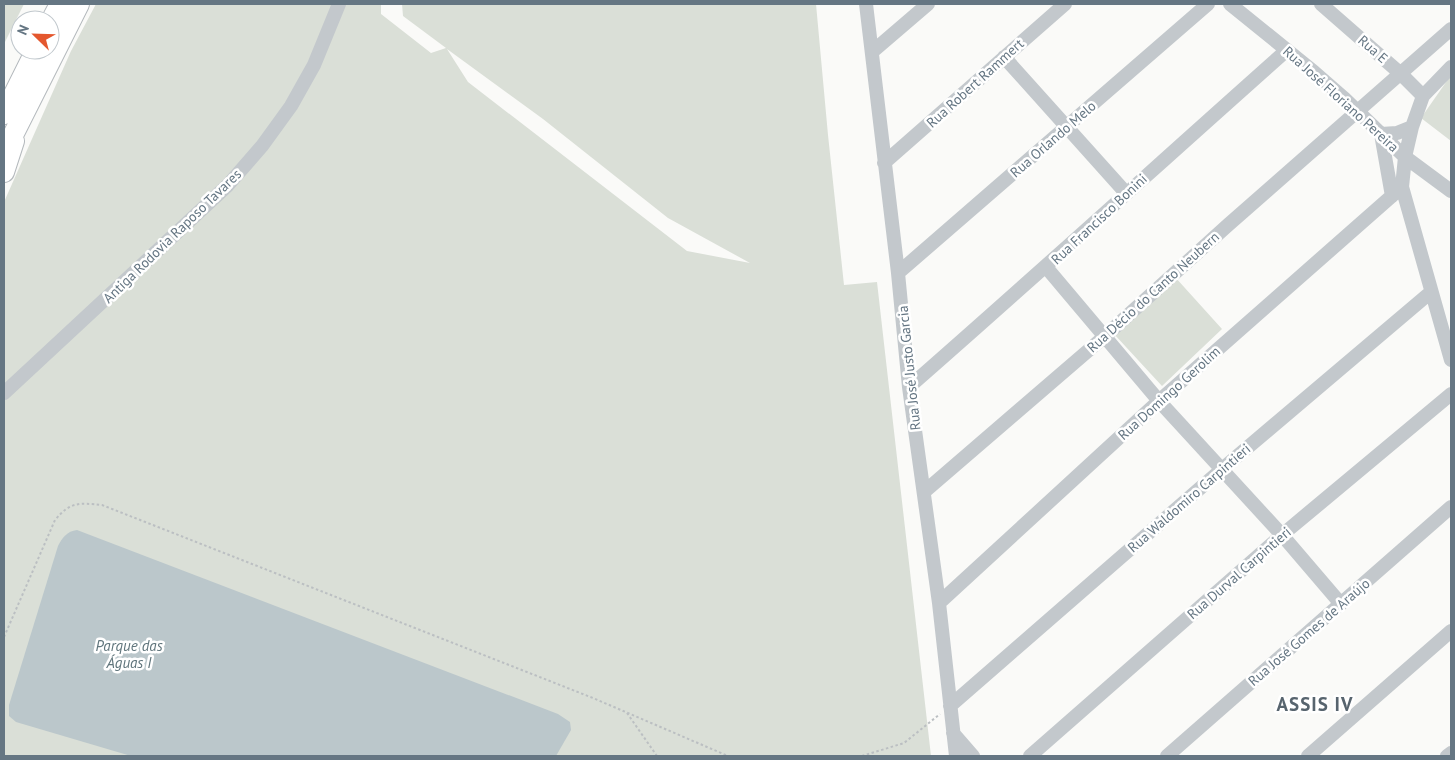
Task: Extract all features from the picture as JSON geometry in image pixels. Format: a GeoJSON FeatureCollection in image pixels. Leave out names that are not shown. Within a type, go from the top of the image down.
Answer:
{"type":"FeatureCollection","features":[{"type":"Feature","properties":{"kind":"highway"},"geometry":{"type":"LineString","coordinates":[[4,172],[12,118],[79,4]]}},
{"type":"Feature","properties":{"kind":"highway"},"geometry":{"type":"LineString","coordinates":[[4,153],[12,118],[32,60]]}},
{"type":"Feature","properties":{"kind":"street","name":"Antiga Rodovia Raposo Tavares"},"geometry":{"type":"LineString","coordinates":[[4,393],[228,185],[262,146],[291,106],[314,65],[339,4]]}},
{"type":"Feature","properties":{"kind":"street","name":"Rua José Justo Garcia"},"geometry":{"type":"LineString","coordinates":[[866,4],[910,387],[939,603],[956,756]]}},
{"type":"Feature","properties":{"kind":"street"},"geometry":{"type":"LineString","coordinates":[[872,52],[928,4]]}},
{"type":"Feature","properties":{"kind":"street","name":"Rua Robert Rammert"},"geometry":{"type":"LineString","coordinates":[[884,163],[1065,4]]}},
{"type":"Feature","properties":{"kind":"street","name":"Rua Orlando Melo"},"geometry":{"type":"LineString","coordinates":[[898,273],[1208,4]]}},
{"type":"Feature","properties":{"kind":"street","name":"Rua José Floriano Pereira"},"geometry":{"type":"LineString","coordinates":[[1230,4],[1314,72],[1405,157],[1397,192],[1431,292],[1451,360]]}},
{"type":"Feature","properties":{"kind":"street","name":"Rua E"},"geometry":{"type":"LineString","coordinates":[[1327,6],[1423,96]]}},
{"type":"Feature","properties":{"kind":"street","name":"Rua Décio do Canto Neubern"},"geometry":{"type":"LineString","coordinates":[[924,492],[1104,337],[1178,269],[1451,29]]}},
{"type":"Feature","properties":{"kind":"street","name":"Rua Francisco Bonini"},"geometry":{"type":"LineString","coordinates":[[910,387],[1287,50]]}},
{"type":"Feature","properties":{"kind":"street"},"geometry":{"type":"LineString","coordinates":[[1004,57],[1126,193]]}},
{"type":"Feature","properties":{"kind":"street"},"geometry":{"type":"LineString","coordinates":[[1451,67],[1423,96],[1412,126],[1405,157],[1451,191]]}},
{"type":"Feature","properties":{"kind":"street"},"geometry":{"type":"LineString","coordinates":[[1397,192],[1381,134],[1397,133],[1412,126]]}},
{"type":"Feature","properties":{"kind":"street","name":"Rua Domingo Gerolim"},"geometry":{"type":"LineString","coordinates":[[939,603],[1159,401],[1397,192]]}},
{"type":"Feature","properties":{"kind":"street"},"geometry":{"type":"LineString","coordinates":[[1046,267],[1159,401],[1282,535],[1341,604]]}},
{"type":"Feature","properties":{"kind":"street","name":"Rua Waldomiro Carpintieri"},"geometry":{"type":"LineString","coordinates":[[950,706],[1221,470],[1431,292]]}},
{"type":"Feature","properties":{"kind":"street","name":"Rua Durval Carpintieri"},"geometry":{"type":"LineString","coordinates":[[1030,756],[1282,535],[1451,394]]}},
{"type":"Feature","properties":{"kind":"street","name":"Rua José Gomes de Araújo"},"geometry":{"type":"LineString","coordinates":[[1167,756],[1451,507]]}},
{"type":"Feature","properties":{"kind":"street"},"geometry":{"type":"LineString","coordinates":[[1308,756],[1451,631]]}},
{"type":"Feature","properties":{"kind":"street"},"geometry":{"type":"LineString","coordinates":[[953,733],[973,756]]}},
{"type":"Feature","properties":{"kind":"street"},"geometry":{"type":"LineString","coordinates":[[1447,756],[1451,753]]}},
{"type":"Feature","properties":{"kind":"path"},"geometry":{"type":"LineString","coordinates":[[4,637],[55,520],[69,506],[82,503],[102,505],[627,712],[728,756]]}},
{"type":"Feature","properties":{"kind":"path"},"geometry":{"type":"LineString","coordinates":[[862,756],[904,743],[950,706]]}},
{"type":"Feature","properties":{"kind":"path"},"geometry":{"type":"LineString","coordinates":[[627,712],[657,756]]}},
{"type":"Feature","properties":{"kind":"shaded area"},"geometry":{"type":"Polygon","coordinates":[[[4,4],[24,4],[21,10],[10,10],[10,32],[4,44],[4,4]]]}},
{"type":"Feature","properties":{"kind":"shaded area"},"geometry":{"type":"Polygon","coordinates":[[[96,4],[381,4],[381,14],[431,53],[446,48],[403,16],[402,4],[816,4],[844,285],[877,282],[931,756],[4,756],[4,202],[71,51],[96,4]],[[447,49],[468,82],[687,251],[750,263],[668,218],[543,119],[447,49]]]}},
{"type":"Feature","properties":{"kind":"shaded area"},"geometry":{"type":"Polygon","coordinates":[[[1451,75],[1451,141],[1421,118],[1451,75]]]}},
{"type":"Feature","properties":{"kind":"shaded area"},"geometry":{"type":"Polygon","coordinates":[[[1175,277],[1222,329],[1162,386],[1114,334],[1175,277]]]}},
{"type":"Feature","properties":{"kind":"water","name":"Parque das Águas I"},"geometry":{"type":"Polygon","coordinates":[[[77,530],[558,714],[570,722],[571,730],[556,756],[131,756],[16,722],[9,716],[9,705],[58,546],[65,535],[77,530]]]}},
{"type":"Feature","properties":{"kind":"district","name":"ASSIS IV"},"geometry":{"type":"Point","coordinates":[1315,704]}}]}
